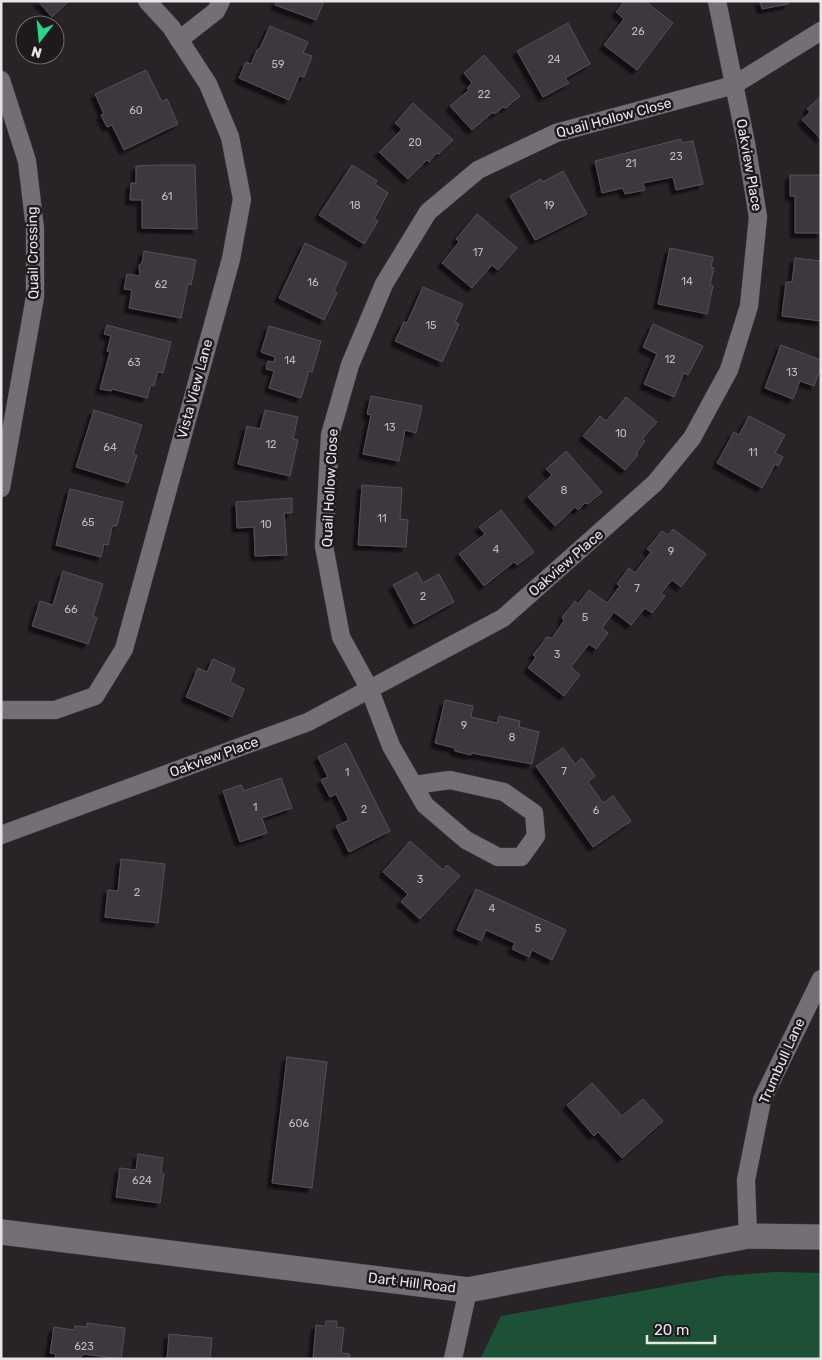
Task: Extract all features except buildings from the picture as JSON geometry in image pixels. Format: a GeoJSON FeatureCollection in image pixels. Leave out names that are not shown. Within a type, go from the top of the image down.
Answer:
{"type":"FeatureCollection","features":[{"type":"Feature","properties":{"kind":"main road","name":"Dart Hill Road"},"geometry":{"type":"LineString","coordinates":[[1,1232],[468,1290],[748,1236],[821,1237]]}},
{"type":"Feature","properties":{"kind":"street","name":"Vista View Lane"},"geometry":{"type":"LineString","coordinates":[[1,710],[55,710],[95,696],[124,649],[231,259],[242,199],[230,137],[208,84],[171,27],[147,1]]}},
{"type":"Feature","properties":{"kind":"street"},"geometry":{"type":"LineString","coordinates":[[179,40],[216,11],[221,1]]}},
{"type":"Feature","properties":{"kind":"street","name":"Oakview Place"},"geometry":{"type":"LineString","coordinates":[[1,834],[308,722],[502,618],[655,483],[692,438],[729,370],[749,306],[758,217],[746,143],[717,1]]}},
{"type":"Feature","properties":{"kind":"street","name":"Quail Hollow Close"},"geometry":{"type":"LineString","coordinates":[[414,786],[450,780],[504,792],[534,813],[536,836],[521,857],[498,857],[466,840],[425,805],[414,786],[391,746],[369,688],[341,637],[324,546],[330,435],[350,365],[384,284],[428,212],[478,170],[556,133],[734,85],[821,31]]}},
{"type":"Feature","properties":{"kind":"street","name":"Quail Crossing"},"geometry":{"type":"LineString","coordinates":[[1,80],[27,161],[35,228],[35,297],[1,488]]}},
{"type":"Feature","properties":{"kind":"street","name":"Trumbull Lane"},"geometry":{"type":"LineString","coordinates":[[748,1236],[746,1180],[762,1100],[821,979]]}},
{"type":"Feature","properties":{"kind":"street"},"geometry":{"type":"LineString","coordinates":[[453,1359],[468,1290]]}},
{"type":"Feature","properties":{"kind":"green space"},"geometry":{"type":"Polygon","coordinates":[[[775,1272],[821,1273],[821,1359],[480,1359],[501,1316],[724,1276],[775,1272]]]}}]}
